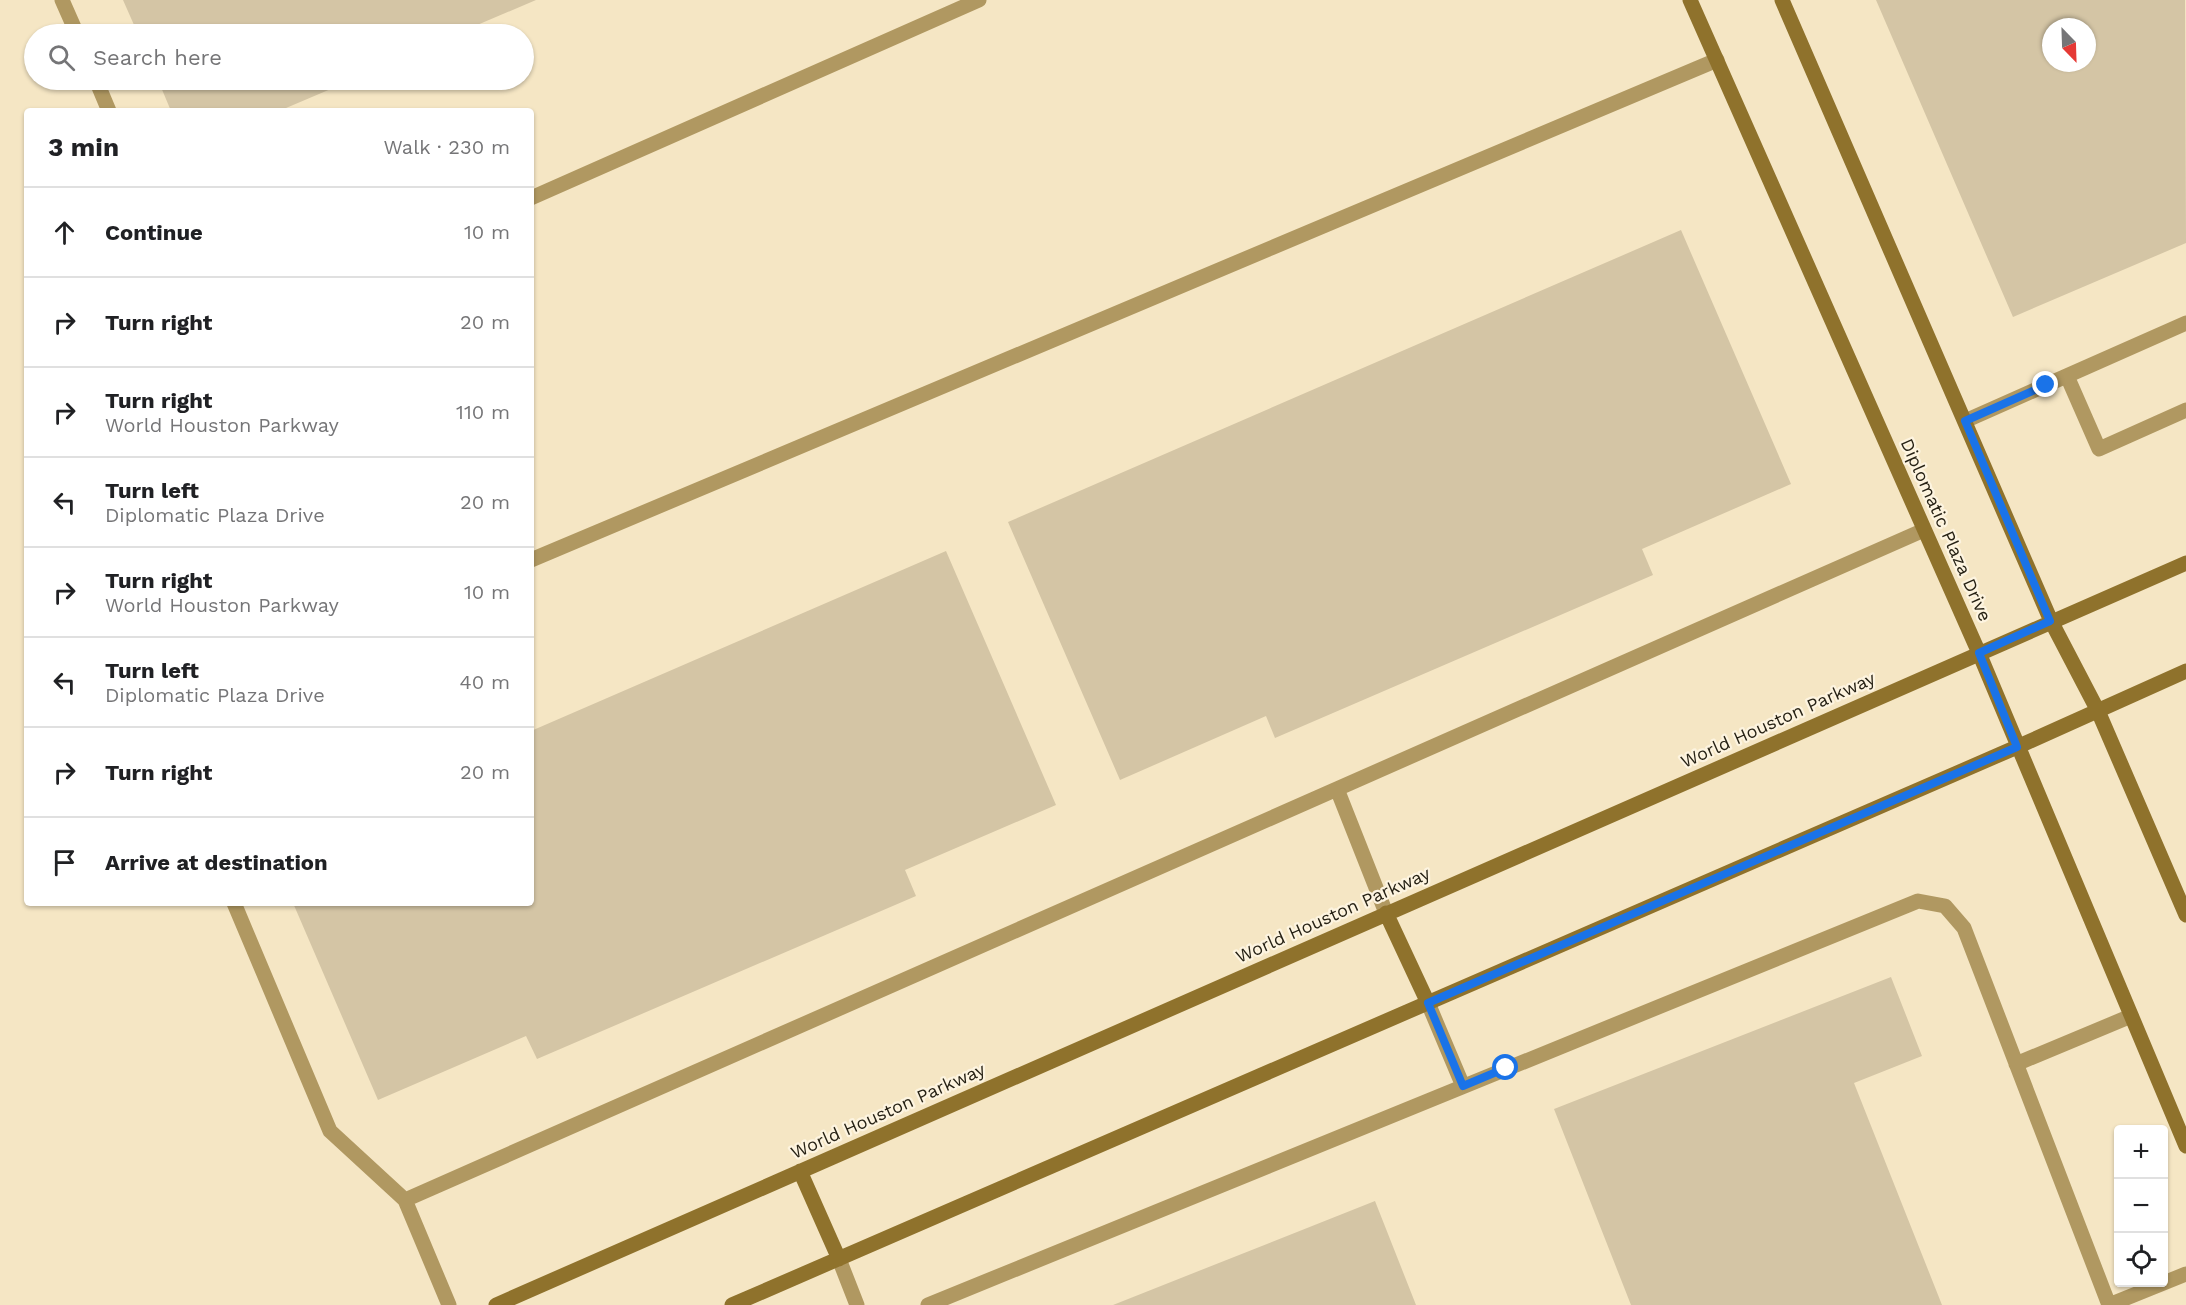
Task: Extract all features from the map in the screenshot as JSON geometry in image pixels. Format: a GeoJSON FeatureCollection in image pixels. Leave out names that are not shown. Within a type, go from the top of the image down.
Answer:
{"type":"FeatureCollection","features":[{"type":"Feature","properties":{"kind":"street","name":"Diplomatic Plaza Drive"},"geometry":{"type":"LineString","coordinates":[[1690,0],[1979,653],[2186,1146]]}},
{"type":"Feature","properties":{"kind":"street"},"geometry":{"type":"LineString","coordinates":[[1782,0],[2050,621],[2098,711],[2186,915]]}},
{"type":"Feature","properties":{"kind":"street","name":"World Houston Parkway"},"geometry":{"type":"LineString","coordinates":[[496,1305],[2186,562]]}},
{"type":"Feature","properties":{"kind":"street"},"geometry":{"type":"LineString","coordinates":[[732,1305],[2017,747],[2186,671]]}},
{"type":"Feature","properties":{"kind":"street"},"geometry":{"type":"LineString","coordinates":[[1386,913],[1428,1003]]}},
{"type":"Feature","properties":{"kind":"street"},"geometry":{"type":"LineString","coordinates":[[800,1171],[839,1258]]}},
{"type":"Feature","properties":{"kind":"lane"},"geometry":{"type":"LineString","coordinates":[[62,0],[73,24]]}},
{"type":"Feature","properties":{"kind":"lane"},"geometry":{"type":"LineString","coordinates":[[534,197],[979,0]]}},
{"type":"Feature","properties":{"kind":"lane"},"geometry":{"type":"LineString","coordinates":[[534,559],[1717,60]]}},
{"type":"Feature","properties":{"kind":"lane"},"geometry":{"type":"LineString","coordinates":[[100,90],[108,108]]}},
{"type":"Feature","properties":{"kind":"lane"},"geometry":{"type":"LineString","coordinates":[[1965,421],[2186,322]]}},
{"type":"Feature","properties":{"kind":"lane"},"geometry":{"type":"LineString","coordinates":[[2067,375],[2099,449],[2186,410]]}},
{"type":"Feature","properties":{"kind":"lane"},"geometry":{"type":"LineString","coordinates":[[405,1200],[1924,530]]}},
{"type":"Feature","properties":{"kind":"lane"},"geometry":{"type":"LineString","coordinates":[[1337,789],[1386,913]]}},
{"type":"Feature","properties":{"kind":"lane"},"geometry":{"type":"LineString","coordinates":[[928,1305],[1918,901],[1945,906],[1964,928],[2109,1305],[2186,1274]]}},
{"type":"Feature","properties":{"kind":"lane"},"geometry":{"type":"LineString","coordinates":[[235,906],[330,1131],[405,1200],[449,1305]]}},
{"type":"Feature","properties":{"kind":"lane"},"geometry":{"type":"LineString","coordinates":[[1428,1003],[1463,1086]]}},
{"type":"Feature","properties":{"kind":"lane"},"geometry":{"type":"LineString","coordinates":[[2016,1064],[2131,1016]]}},
{"type":"Feature","properties":{"kind":"lane"},"geometry":{"type":"LineString","coordinates":[[839,1258],[857,1305]]}},
{"type":"Feature","properties":{"kind":"building"},"geometry":{"type":"Polygon","coordinates":[[[123,0],[536,0],[480,24],[134,24],[123,0]]]}},
{"type":"Feature","properties":{"kind":"building"},"geometry":{"type":"Polygon","coordinates":[[[1876,0],[2185,0],[2186,243],[2013,317],[1876,0]]]}},
{"type":"Feature","properties":{"kind":"building"},"geometry":{"type":"Polygon","coordinates":[[[162,90],[328,90],[286,108],[170,108],[162,90]]]}},
{"type":"Feature","properties":{"kind":"building"},"geometry":{"type":"Polygon","coordinates":[[[1681,230],[1791,484],[1642,549],[1653,575],[1275,738],[1266,716],[1120,780],[1008,522],[1681,230]]]}},
{"type":"Feature","properties":{"kind":"building"},"geometry":{"type":"Polygon","coordinates":[[[946,551],[1056,805],[905,870],[916,896],[537,1059],[526,1036],[378,1100],[294,906],[534,906],[534,730],[946,551]]]}},
{"type":"Feature","properties":{"kind":"building"},"geometry":{"type":"Polygon","coordinates":[[[1891,977],[1922,1056],[1854,1083],[1942,1305],[1631,1305],[1554,1109],[1891,977]]]}},
{"type":"Feature","properties":{"kind":"building"},"geometry":{"type":"Polygon","coordinates":[[[1375,1201],[1416,1305],[1113,1305],[1375,1201]]]}},
{"type":"Feature","properties":{"kind":"route"},"geometry":{"type":"LineString","coordinates":[[1506,1068],[1463,1086],[1428,1003],[2017,747],[1979,653],[2050,621],[1965,421],[2046,385]]}}]}
